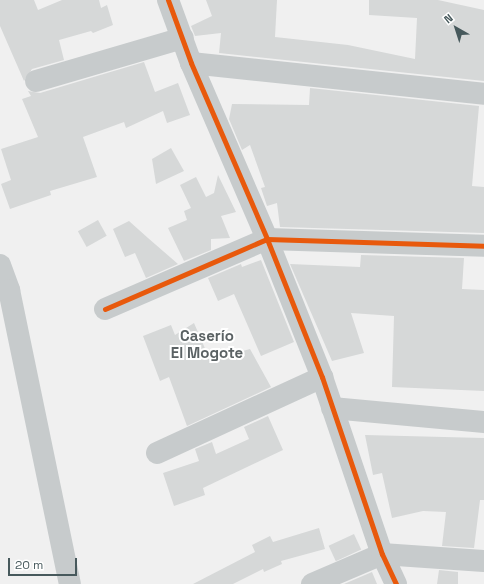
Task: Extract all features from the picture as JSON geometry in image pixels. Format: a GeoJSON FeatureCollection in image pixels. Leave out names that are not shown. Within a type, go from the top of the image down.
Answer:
{"type":"FeatureCollection","features":[{"type":"Feature","properties":{"kind":"street"},"geometry":{"type":"LineString","coordinates":[[168,0],[191,63],[267,239],[322,377],[382,554],[396,584]]}},
{"type":"Feature","properties":{"kind":"street"},"geometry":{"type":"LineString","coordinates":[[36,81],[183,38]]}},
{"type":"Feature","properties":{"kind":"street"},"geometry":{"type":"LineString","coordinates":[[191,63],[484,94]]}},
{"type":"Feature","properties":{"kind":"street"},"geometry":{"type":"LineString","coordinates":[[105,309],[267,239],[484,246]]}},
{"type":"Feature","properties":{"kind":"street"},"geometry":{"type":"LineString","coordinates":[[0,265],[4,294],[70,584]]}},
{"type":"Feature","properties":{"kind":"street"},"geometry":{"type":"LineString","coordinates":[[157,453],[322,377]]}},
{"type":"Feature","properties":{"kind":"street"},"geometry":{"type":"LineString","coordinates":[[332,408],[484,422]]}},
{"type":"Feature","properties":{"kind":"street"},"geometry":{"type":"LineString","coordinates":[[312,584],[382,554],[484,561]]}},
{"type":"Feature","properties":{"kind":"building"},"geometry":{"type":"Polygon","coordinates":[[[0,0],[34,0],[38,10],[62,0],[99,0],[101,8],[107,5],[113,25],[93,33],[91,31],[59,40],[64,60],[32,69],[24,81],[0,26],[0,0]]]}},
{"type":"Feature","properties":{"kind":"building"},"geometry":{"type":"Polygon","coordinates":[[[206,0],[277,0],[275,37],[348,45],[415,59],[417,18],[369,15],[369,0],[438,0],[484,10],[484,81],[219,53],[221,33],[195,36],[191,26],[212,16],[206,0]]]}},
{"type":"Feature","properties":{"kind":"building"},"geometry":{"type":"Polygon","coordinates":[[[144,62],[155,92],[178,83],[190,115],[167,123],[163,111],[126,128],[124,122],[83,137],[97,177],[50,191],[51,195],[10,209],[1,184],[11,180],[1,149],[38,137],[22,99],[31,96],[28,91],[40,93],[144,62]]]}},
{"type":"Feature","properties":{"kind":"building"},"geometry":{"type":"Polygon","coordinates":[[[310,88],[479,106],[472,186],[484,187],[484,233],[280,227],[277,203],[267,206],[261,188],[265,187],[250,145],[242,150],[229,119],[232,104],[309,105],[310,88]]]}},
{"type":"Feature","properties":{"kind":"building"},"geometry":{"type":"Polygon","coordinates":[[[171,148],[184,171],[156,184],[152,159],[171,148]]]}},
{"type":"Feature","properties":{"kind":"building"},"geometry":{"type":"Polygon","coordinates":[[[218,175],[236,212],[221,216],[230,238],[211,239],[211,250],[184,261],[168,228],[187,220],[184,211],[191,208],[180,185],[196,177],[206,197],[214,193],[218,175]]]}},
{"type":"Feature","properties":{"kind":"building"},"geometry":{"type":"Polygon","coordinates":[[[98,220],[107,236],[87,247],[78,231],[98,220]]]}},
{"type":"Feature","properties":{"kind":"building"},"geometry":{"type":"Polygon","coordinates":[[[129,221],[178,264],[146,278],[135,253],[125,257],[113,229],[129,221]]]}},
{"type":"Feature","properties":{"kind":"building"},"geometry":{"type":"Polygon","coordinates":[[[361,255],[464,258],[462,289],[484,290],[484,391],[392,387],[394,316],[351,313],[364,353],[332,361],[290,264],[360,267],[361,255]]]}},
{"type":"Feature","properties":{"kind":"building"},"geometry":{"type":"Polygon","coordinates":[[[261,260],[294,342],[261,356],[234,294],[218,301],[208,278],[241,264],[242,267],[261,260]]]}},
{"type":"Feature","properties":{"kind":"building"},"geometry":{"type":"Polygon","coordinates":[[[194,323],[210,360],[250,349],[271,387],[187,426],[169,377],[160,381],[143,336],[171,325],[175,335],[194,323]]]}},
{"type":"Feature","properties":{"kind":"building"},"geometry":{"type":"Polygon","coordinates":[[[268,416],[283,450],[203,488],[205,495],[174,506],[163,473],[199,461],[195,449],[212,442],[216,454],[249,439],[244,427],[268,416]]]}},
{"type":"Feature","properties":{"kind":"building"},"geometry":{"type":"Polygon","coordinates":[[[365,435],[484,438],[484,500],[480,500],[474,548],[442,546],[446,512],[423,511],[392,518],[382,473],[373,475],[365,435]]]}},
{"type":"Feature","properties":{"kind":"building"},"geometry":{"type":"Polygon","coordinates":[[[319,528],[325,549],[281,561],[282,564],[264,572],[263,569],[233,584],[193,584],[255,552],[252,545],[270,536],[273,542],[319,528]]]}},
{"type":"Feature","properties":{"kind":"building"},"geometry":{"type":"Polygon","coordinates":[[[354,534],[361,549],[336,561],[329,546],[354,534]]]}},
{"type":"Feature","properties":{"kind":"building"},"geometry":{"type":"Polygon","coordinates":[[[439,570],[458,572],[458,584],[437,584],[439,570]]]}},
{"type":"Feature","properties":{"kind":"building"},"geometry":{"type":"Polygon","coordinates":[[[372,572],[377,584],[344,584],[372,572]]]}},
{"type":"Feature","properties":{"kind":"cycle path"},"geometry":{"type":"LineString","coordinates":[[168,0],[191,63],[267,239],[322,377],[382,554],[396,584]]}},
{"type":"Feature","properties":{"kind":"cycle path"},"geometry":{"type":"LineString","coordinates":[[105,309],[267,239],[484,246]]}},
{"type":"Feature","properties":{"kind":"district","name":"Caserío El Mogote"},"geometry":{"type":"Point","coordinates":[207,344]}}]}
